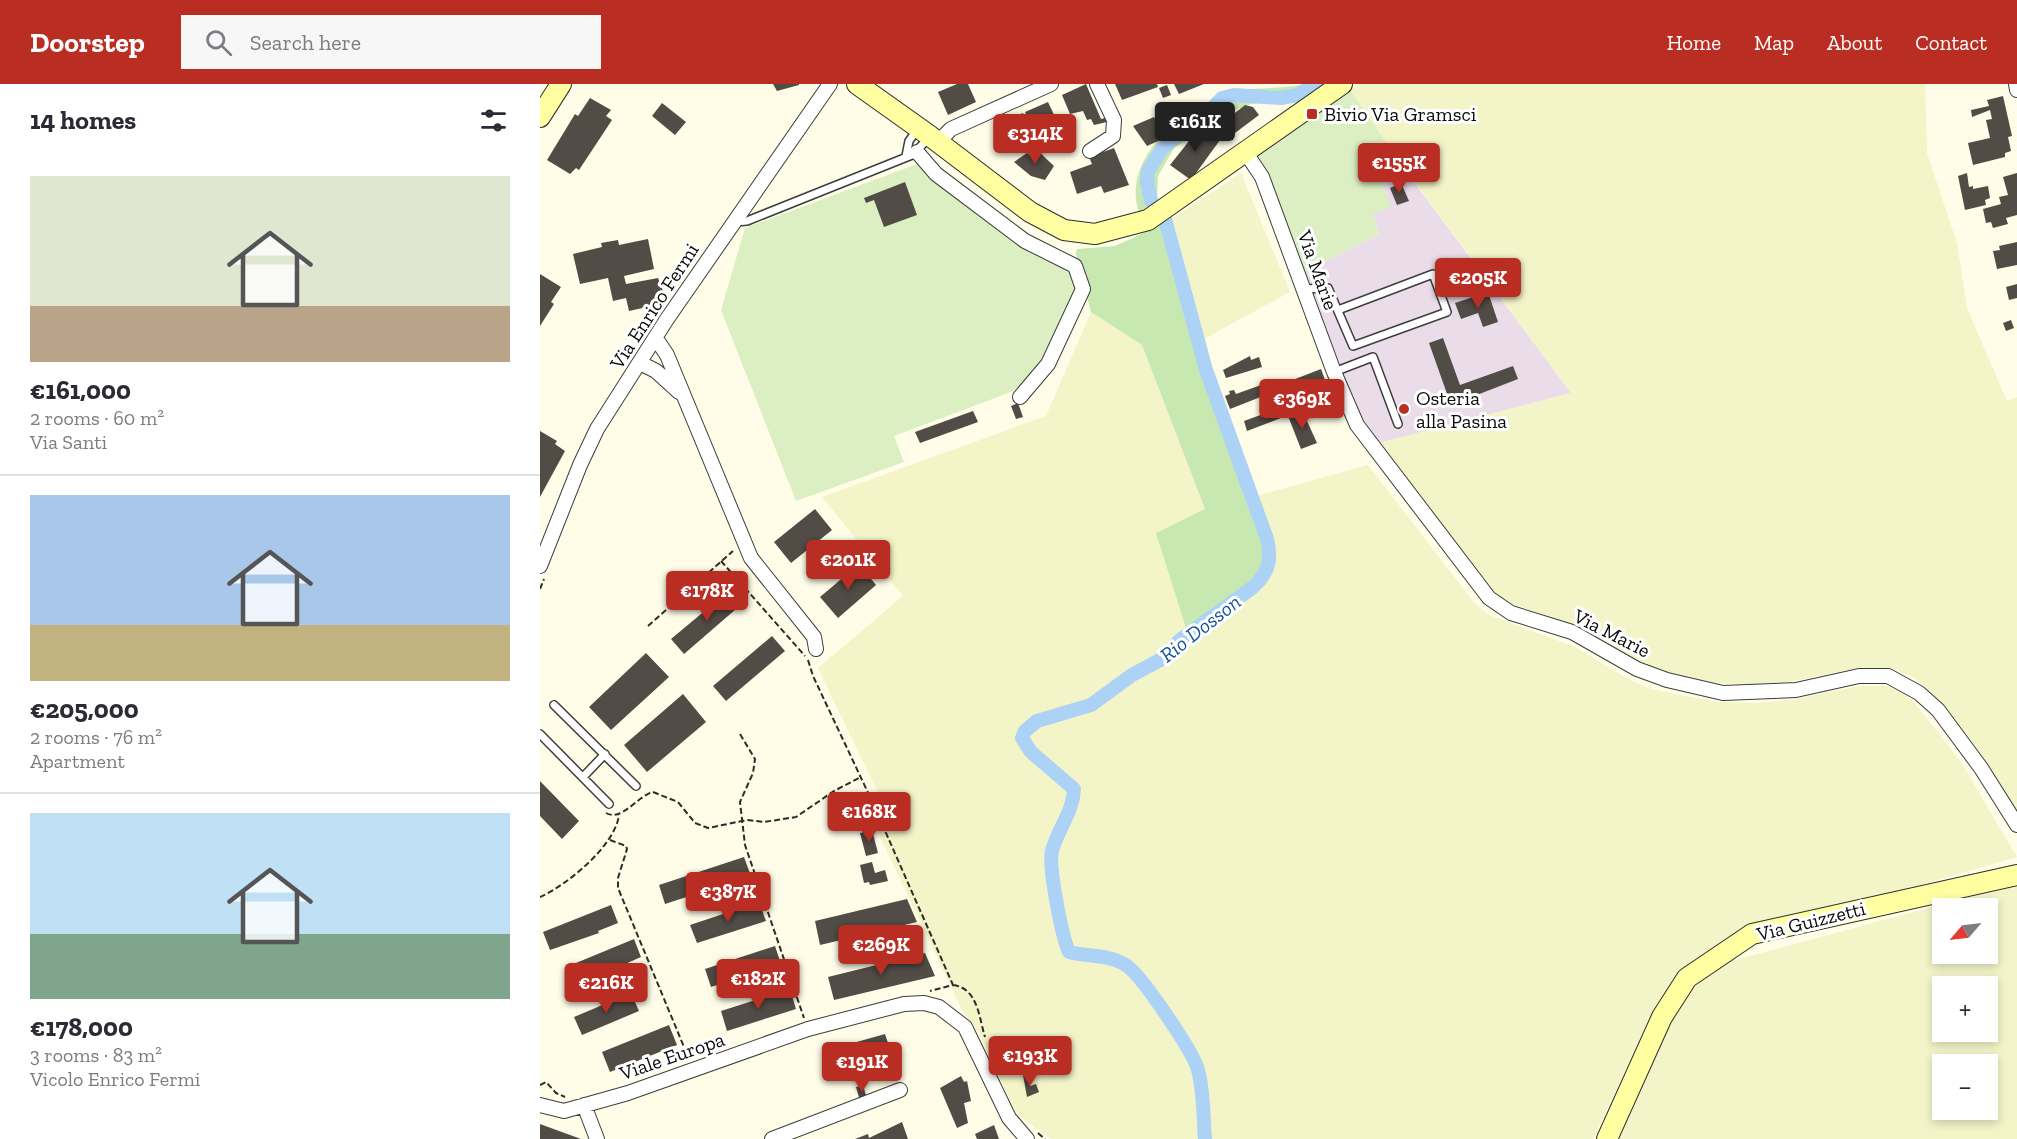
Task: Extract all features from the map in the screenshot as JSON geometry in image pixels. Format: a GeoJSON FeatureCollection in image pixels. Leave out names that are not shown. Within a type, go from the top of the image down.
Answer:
{"type":"FeatureCollection","features":[{"type":"Feature","properties":{"kind":"street"},"geometry":{"type":"LineString","coordinates":[[540,117],[561,84]]}},
{"type":"Feature","properties":{"kind":"street","name":"Via Enrico Fermi"},"geometry":{"type":"LineString","coordinates":[[542,572],[580,465],[597,429],[667,319],[830,84]]}},
{"type":"Feature","properties":{"kind":"street"},"geometry":{"type":"LineString","coordinates":[[857,84],[929,135],[1030,212],[1064,230],[1095,234],[1148,220],[1342,84]]}},
{"type":"Feature","properties":{"kind":"street"},"geometry":{"type":"LineString","coordinates":[[1090,151],[1113,136],[1114,120],[1097,84]]}},
{"type":"Feature","properties":{"kind":"street"},"geometry":{"type":"LineString","coordinates":[[2016,84],[2017,90]]}},
{"type":"Feature","properties":{"kind":"street"},"geometry":{"type":"LineString","coordinates":[[929,135],[951,129],[1044,85]]}},
{"type":"Feature","properties":{"kind":"street","name":"Via Marie"},"geometry":{"type":"LineString","coordinates":[[1246,153],[1262,177],[1334,372],[1357,425],[1473,581],[1489,598],[1510,613],[1572,632],[1636,669],[1667,680],[1723,693],[1796,690],[1859,676],[1888,676],[1919,693],[1938,710],[1981,768],[2017,825]]}},
{"type":"Feature","properties":{"kind":"street"},"geometry":{"type":"LineString","coordinates":[[912,154],[1025,241],[1070,263],[1078,272],[1083,289],[1060,339],[1048,364],[1020,397]]}},
{"type":"Feature","properties":{"kind":"street"},"geometry":{"type":"LineString","coordinates":[[654,340],[667,355],[751,558],[814,637],[816,649]]}},
{"type":"Feature","properties":{"kind":"street"},"geometry":{"type":"LineString","coordinates":[[639,363],[656,371],[684,398]]}},
{"type":"Feature","properties":{"kind":"street","name":"Via Guizzetti"},"geometry":{"type":"LineString","coordinates":[[1607,1139],[1662,1017],[1687,978],[1752,934],[2017,875]]}},
{"type":"Feature","properties":{"kind":"street","name":"Viale Europa"},"geometry":{"type":"LineString","coordinates":[[540,1105],[564,1111],[692,1070],[807,1029],[904,1004],[924,1003],[939,1007],[965,1028],[1009,1118],[1030,1133]]}},
{"type":"Feature","properties":{"kind":"street"},"geometry":{"type":"LineString","coordinates":[[772,1139],[900,1090]]}},
{"type":"Feature","properties":{"kind":"street"},"geometry":{"type":"LineString","coordinates":[[584,1105],[597,1139]]}},
{"type":"Feature","properties":{"kind":"lane"},"geometry":{"type":"LineString","coordinates":[[912,154],[909,141],[929,135]]}},
{"type":"Feature","properties":{"kind":"lane"},"geometry":{"type":"LineString","coordinates":[[734,222],[747,221],[912,154],[929,135]]}},
{"type":"Feature","properties":{"kind":"lane"},"geometry":{"type":"LineString","coordinates":[[1304,289],[1328,288],[1353,346],[1447,312],[1433,274],[1338,310]]}},
{"type":"Feature","properties":{"kind":"lane"},"geometry":{"type":"LineString","coordinates":[[1334,372],[1373,357],[1398,424]]}},
{"type":"Feature","properties":{"kind":"lane"},"geometry":{"type":"LineString","coordinates":[[554,705],[636,786]]}},
{"type":"Feature","properties":{"kind":"lane"},"geometry":{"type":"LineString","coordinates":[[540,734],[609,804]]}},
{"type":"Feature","properties":{"kind":"lane"},"geometry":{"type":"LineString","coordinates":[[583,777],[605,754]]}},
{"type":"Feature","properties":{"kind":"path"},"geometry":{"type":"LineString","coordinates":[[648,626],[733,551],[734,547]]}},
{"type":"Feature","properties":{"kind":"path"},"geometry":{"type":"LineString","coordinates":[[721,561],[811,663],[813,676],[861,777],[953,985]]}},
{"type":"Feature","properties":{"kind":"path"},"geometry":{"type":"LineString","coordinates":[[540,589],[542,572]]}},
{"type":"Feature","properties":{"kind":"path"},"geometry":{"type":"LineString","coordinates":[[740,734],[749,746],[754,759],[753,773],[740,802],[745,845],[807,1029]]}},
{"type":"Feature","properties":{"kind":"path"},"geometry":{"type":"LineString","coordinates":[[540,897],[598,855],[610,840],[619,815],[638,798],[653,792],[682,805],[699,826],[708,828],[741,821],[796,817],[842,786],[861,777]]}},
{"type":"Feature","properties":{"kind":"path"},"geometry":{"type":"LineString","coordinates":[[600,806],[608,814],[619,815]]}},
{"type":"Feature","properties":{"kind":"path"},"geometry":{"type":"LineString","coordinates":[[610,840],[626,846],[618,878],[618,888],[692,1070]]}},
{"type":"Feature","properties":{"kind":"path"},"geometry":{"type":"LineString","coordinates":[[921,993],[953,985],[961,986],[972,997],[988,1046]]}},
{"type":"Feature","properties":{"kind":"path"},"geometry":{"type":"LineString","coordinates":[[540,1084],[546,1082],[556,1093],[567,1097]]}},
{"type":"Feature","properties":{"kind":"path"},"geometry":{"type":"LineString","coordinates":[[1030,1133],[1045,1139]]}},
{"type":"Feature","properties":{"kind":"shaded area"},"geometry":{"type":"Polygon","coordinates":[[[1402,166],[1571,393],[1376,444],[1362,425],[1302,273],[1379,234],[1361,177],[1402,166]]]}},
{"type":"Feature","properties":{"kind":"green space"},"geometry":{"type":"Polygon","coordinates":[[[1321,84],[1298,100],[1251,104],[1208,120],[1192,137],[1174,148],[1158,176],[1157,201],[1139,212],[1136,191],[1140,170],[1150,150],[1165,134],[1190,123],[1212,100],[1223,94],[1321,84]]]}},
{"type":"Feature","properties":{"kind":"green space"},"geometry":{"type":"Polygon","coordinates":[[[1359,84],[1925,84],[1927,153],[1957,243],[1967,308],[2007,401],[2017,397],[2017,816],[1953,720],[1927,688],[1913,677],[1891,668],[1856,668],[1794,681],[1756,685],[1719,683],[1679,677],[1637,663],[1568,624],[1497,598],[1376,444],[1571,393],[1405,169],[1350,90],[1359,84]]]}},
{"type":"Feature","properties":{"kind":"green space"},"geometry":{"type":"Polygon","coordinates":[[[1350,90],[1405,169],[1402,166],[1379,173],[1391,207],[1373,214],[1379,234],[1302,273],[1257,157],[1350,90]]]}},
{"type":"Feature","properties":{"kind":"green space"},"geometry":{"type":"Polygon","coordinates":[[[920,163],[1074,271],[1083,290],[1039,370],[1011,392],[894,436],[904,462],[796,501],[721,310],[745,228],[920,163]]]}},
{"type":"Feature","properties":{"kind":"green space"},"geometry":{"type":"Polygon","coordinates":[[[1241,173],[1290,292],[1204,339],[1165,223],[1241,173]]]}},
{"type":"Feature","properties":{"kind":"green space"},"geometry":{"type":"Polygon","coordinates":[[[1165,223],[1204,339],[1212,373],[1276,558],[1265,583],[1190,641],[1156,533],[1205,509],[1142,345],[1091,312],[1076,254],[1077,249],[1115,246],[1165,223]]]}},
{"type":"Feature","properties":{"kind":"green space"},"geometry":{"type":"Polygon","coordinates":[[[1091,312],[1142,345],[1205,509],[1190,641],[1265,583],[1276,558],[1256,496],[1368,465],[1476,605],[1489,615],[1575,647],[1628,679],[1651,689],[1716,702],[1757,703],[1796,699],[1859,686],[1887,686],[1903,693],[1913,701],[1961,762],[2017,857],[1717,945],[1696,959],[1675,979],[1657,1003],[1593,1139],[1051,1139],[1016,1113],[979,1033],[962,1010],[867,809],[882,801],[818,668],[903,596],[822,497],[1046,416],[1091,312]]]}},
{"type":"Feature","properties":{"kind":"green space"},"geometry":{"type":"Polygon","coordinates":[[[2017,884],[2017,1139],[1615,1139],[1672,1013],[1707,974],[1724,963],[1932,907],[1932,964],[1998,964],[1998,898],[1965,898],[2017,884]]]}},
{"type":"Feature","properties":{"kind":"building"},"geometry":{"type":"Polygon","coordinates":[[[773,84],[799,84],[799,85],[777,91],[773,84]]]}},
{"type":"Feature","properties":{"kind":"building"},"geometry":{"type":"Polygon","coordinates":[[[957,84],[968,84],[976,102],[948,115],[938,92],[957,84]]]}},
{"type":"Feature","properties":{"kind":"building"},"geometry":{"type":"Polygon","coordinates":[[[1086,84],[1101,119],[1109,117],[1111,121],[1094,125],[1091,119],[1087,120],[1083,111],[1070,114],[1062,95],[1086,84]]]}},
{"type":"Feature","properties":{"kind":"building"},"geometry":{"type":"Polygon","coordinates":[[[1115,84],[1157,84],[1158,87],[1122,100],[1115,84]]]}},
{"type":"Feature","properties":{"kind":"building"},"geometry":{"type":"Polygon","coordinates":[[[1174,84],[1204,84],[1179,94],[1174,84]]]}},
{"type":"Feature","properties":{"kind":"building"},"geometry":{"type":"Polygon","coordinates":[[[1167,85],[1171,95],[1163,98],[1159,88],[1167,85]]]}},
{"type":"Feature","properties":{"kind":"building"},"geometry":{"type":"Polygon","coordinates":[[[2003,96],[2012,136],[2008,137],[2011,151],[2005,153],[2005,157],[1973,165],[1968,143],[1990,138],[1986,120],[1992,119],[1990,110],[1972,117],[1971,110],[1989,106],[1987,100],[2003,96]]]}},
{"type":"Feature","properties":{"kind":"building"},"geometry":{"type":"Polygon","coordinates":[[[590,98],[611,110],[606,116],[612,120],[579,170],[576,168],[570,174],[547,160],[575,114],[578,116],[590,98]]]}},
{"type":"Feature","properties":{"kind":"building"},"geometry":{"type":"Polygon","coordinates":[[[1048,102],[1057,121],[1034,132],[1025,112],[1048,102]]]}},
{"type":"Feature","properties":{"kind":"building"},"geometry":{"type":"Polygon","coordinates":[[[662,103],[686,122],[675,135],[652,116],[662,103]]]}},
{"type":"Feature","properties":{"kind":"building"},"geometry":{"type":"Polygon","coordinates":[[[1245,105],[1253,107],[1259,115],[1235,133],[1226,120],[1245,105]]]}},
{"type":"Feature","properties":{"kind":"building"},"geometry":{"type":"Polygon","coordinates":[[[1023,113],[1030,129],[1009,137],[1002,121],[1023,113]]]}},
{"type":"Feature","properties":{"kind":"building"},"geometry":{"type":"Polygon","coordinates":[[[1154,117],[1165,138],[1147,146],[1133,126],[1154,117]]]}},
{"type":"Feature","properties":{"kind":"building"},"geometry":{"type":"Polygon","coordinates":[[[1201,126],[1220,140],[1191,180],[1170,165],[1201,126]]]}},
{"type":"Feature","properties":{"kind":"building"},"geometry":{"type":"Polygon","coordinates":[[[1114,148],[1129,185],[1104,193],[1101,186],[1077,194],[1070,172],[1092,164],[1089,157],[1114,148]]]}},
{"type":"Feature","properties":{"kind":"building"},"geometry":{"type":"Polygon","coordinates":[[[1036,149],[1054,166],[1045,180],[1031,176],[1014,162],[1027,153],[1031,156],[1036,149]]]}},
{"type":"Feature","properties":{"kind":"building"},"geometry":{"type":"Polygon","coordinates":[[[1967,173],[1969,187],[1973,186],[1973,189],[1988,186],[1990,198],[1985,200],[1986,205],[1965,210],[1958,176],[1967,173]]]}},
{"type":"Feature","properties":{"kind":"building"},"geometry":{"type":"Polygon","coordinates":[[[2017,173],[2017,215],[2006,218],[2008,224],[1993,228],[1991,222],[1986,223],[1983,209],[2001,204],[1999,197],[2008,195],[2003,177],[2017,173]]]}},
{"type":"Feature","properties":{"kind":"building"},"geometry":{"type":"Polygon","coordinates":[[[905,182],[917,215],[884,227],[874,200],[866,203],[864,198],[905,182]]]}},
{"type":"Feature","properties":{"kind":"building"},"geometry":{"type":"Polygon","coordinates":[[[1401,183],[1409,201],[1397,205],[1390,188],[1401,183]]]}},
{"type":"Feature","properties":{"kind":"building"},"geometry":{"type":"Polygon","coordinates":[[[648,239],[654,269],[624,276],[626,284],[658,278],[666,299],[655,302],[656,305],[629,311],[626,298],[613,301],[608,278],[580,284],[573,254],[602,247],[601,243],[618,240],[619,245],[648,239]]]}},
{"type":"Feature","properties":{"kind":"building"},"geometry":{"type":"Polygon","coordinates":[[[2017,242],[2017,265],[1997,269],[1993,251],[2000,250],[1999,246],[2017,242]]]}},
{"type":"Feature","properties":{"kind":"building"},"geometry":{"type":"Polygon","coordinates":[[[540,274],[561,287],[551,302],[554,304],[540,326],[540,274]]]}},
{"type":"Feature","properties":{"kind":"building"},"geometry":{"type":"Polygon","coordinates":[[[2017,284],[2017,298],[2009,300],[2006,287],[2017,284]]]}},
{"type":"Feature","properties":{"kind":"building"},"geometry":{"type":"Polygon","coordinates":[[[1488,292],[1498,322],[1483,327],[1478,313],[1461,319],[1455,303],[1488,292]]]}},
{"type":"Feature","properties":{"kind":"building"},"geometry":{"type":"Polygon","coordinates":[[[2011,320],[2014,328],[2006,331],[2003,323],[2011,320]]]}},
{"type":"Feature","properties":{"kind":"building"},"geometry":{"type":"Polygon","coordinates":[[[1443,338],[1460,385],[1513,366],[1518,379],[1451,405],[1429,343],[1443,338]]]}},
{"type":"Feature","properties":{"kind":"building"},"geometry":{"type":"Polygon","coordinates":[[[1250,356],[1251,360],[1259,357],[1262,367],[1226,378],[1223,370],[1250,356]]]}},
{"type":"Feature","properties":{"kind":"building"},"geometry":{"type":"Polygon","coordinates":[[[1321,369],[1329,391],[1294,405],[1285,383],[1321,369]]]}},
{"type":"Feature","properties":{"kind":"building"},"geometry":{"type":"Polygon","coordinates":[[[1272,381],[1276,391],[1230,409],[1225,396],[1230,394],[1229,391],[1234,390],[1236,394],[1272,381]]]}},
{"type":"Feature","properties":{"kind":"building"},"geometry":{"type":"Polygon","coordinates":[[[1018,403],[1023,417],[1016,419],[1011,406],[1018,403]]]}},
{"type":"Feature","properties":{"kind":"building"},"geometry":{"type":"Polygon","coordinates":[[[1282,407],[1286,416],[1247,431],[1244,421],[1282,407]]]}},
{"type":"Feature","properties":{"kind":"building"},"geometry":{"type":"Polygon","coordinates":[[[1302,410],[1317,443],[1301,449],[1288,416],[1302,410]]]}},
{"type":"Feature","properties":{"kind":"building"},"geometry":{"type":"Polygon","coordinates":[[[973,411],[978,422],[920,443],[915,432],[973,411]]]}},
{"type":"Feature","properties":{"kind":"building"},"geometry":{"type":"Polygon","coordinates":[[[540,431],[557,441],[555,444],[565,451],[540,497],[540,431]]]}},
{"type":"Feature","properties":{"kind":"building"},"geometry":{"type":"Polygon","coordinates":[[[815,509],[832,530],[791,563],[774,542],[815,509]]]}},
{"type":"Feature","properties":{"kind":"building"},"geometry":{"type":"Polygon","coordinates":[[[859,564],[876,585],[838,618],[820,597],[859,564]]]}},
{"type":"Feature","properties":{"kind":"building"},"geometry":{"type":"Polygon","coordinates":[[[731,589],[743,603],[684,654],[671,639],[731,589]]]}},
{"type":"Feature","properties":{"kind":"building"},"geometry":{"type":"Polygon","coordinates":[[[772,636],[785,651],[726,701],[713,686],[772,636]]]}},
{"type":"Feature","properties":{"kind":"building"},"geometry":{"type":"Polygon","coordinates":[[[646,653],[669,677],[611,730],[589,707],[646,653]]]}},
{"type":"Feature","properties":{"kind":"building"},"geometry":{"type":"Polygon","coordinates":[[[683,694],[706,722],[647,772],[624,745],[683,694]]]}},
{"type":"Feature","properties":{"kind":"building"},"geometry":{"type":"Polygon","coordinates":[[[540,781],[579,821],[562,839],[540,816],[540,781]]]}},
{"type":"Feature","properties":{"kind":"building"},"geometry":{"type":"Polygon","coordinates":[[[872,830],[878,853],[866,856],[860,833],[872,830]]]}},
{"type":"Feature","properties":{"kind":"building"},"geometry":{"type":"Polygon","coordinates":[[[744,857],[751,876],[665,904],[659,885],[744,857]]]}},
{"type":"Feature","properties":{"kind":"building"},"geometry":{"type":"Polygon","coordinates":[[[872,862],[875,873],[885,870],[888,881],[870,885],[869,882],[864,883],[860,865],[872,862]]]}},
{"type":"Feature","properties":{"kind":"building"},"geometry":{"type":"Polygon","coordinates":[[[907,899],[917,922],[820,945],[815,921],[907,899]]]}},
{"type":"Feature","properties":{"kind":"building"},"geometry":{"type":"Polygon","coordinates":[[[759,902],[766,921],[697,943],[690,925],[759,902]]]}},
{"type":"Feature","properties":{"kind":"building"},"geometry":{"type":"Polygon","coordinates":[[[611,905],[618,923],[598,931],[599,933],[550,950],[543,932],[611,905]]]}},
{"type":"Feature","properties":{"kind":"building"},"geometry":{"type":"Polygon","coordinates":[[[634,939],[641,957],[584,982],[576,963],[634,939]]]}},
{"type":"Feature","properties":{"kind":"building"},"geometry":{"type":"Polygon","coordinates":[[[775,946],[781,964],[711,987],[705,969],[775,946]]]}},
{"type":"Feature","properties":{"kind":"building"},"geometry":{"type":"Polygon","coordinates":[[[925,953],[935,976],[834,1000],[828,977],[925,953]]]}},
{"type":"Feature","properties":{"kind":"building"},"geometry":{"type":"Polygon","coordinates":[[[790,989],[796,1009],[727,1031],[721,1011],[790,989]]]}},
{"type":"Feature","properties":{"kind":"building"},"geometry":{"type":"Polygon","coordinates":[[[631,993],[639,1011],[582,1035],[574,1017],[631,993]]]}},
{"type":"Feature","properties":{"kind":"building"},"geometry":{"type":"Polygon","coordinates":[[[669,1025],[677,1045],[610,1072],[602,1052],[669,1025]]]}},
{"type":"Feature","properties":{"kind":"building"},"geometry":{"type":"Polygon","coordinates":[[[885,1034],[889,1046],[874,1049],[871,1054],[873,1078],[864,1081],[860,1066],[855,1063],[857,1057],[853,1043],[885,1034]]]}},
{"type":"Feature","properties":{"kind":"building"},"geometry":{"type":"Polygon","coordinates":[[[1026,1074],[1030,1086],[1036,1084],[1039,1092],[1027,1097],[1023,1075],[1026,1074]]]}},
{"type":"Feature","properties":{"kind":"building"},"geometry":{"type":"Polygon","coordinates":[[[961,1076],[964,1082],[967,1081],[971,1101],[964,1103],[968,1123],[957,1128],[940,1088],[961,1076]]]}},
{"type":"Feature","properties":{"kind":"building"},"geometry":{"type":"Polygon","coordinates":[[[863,1085],[867,1099],[860,1101],[856,1087],[863,1085]]]}},
{"type":"Feature","properties":{"kind":"building"},"geometry":{"type":"Polygon","coordinates":[[[902,1122],[908,1139],[855,1139],[868,1134],[869,1138],[902,1122]]]}},
{"type":"Feature","properties":{"kind":"building"},"geometry":{"type":"Polygon","coordinates":[[[540,1124],[581,1139],[540,1139],[540,1124]]]}},
{"type":"Feature","properties":{"kind":"building"},"geometry":{"type":"Polygon","coordinates":[[[994,1125],[999,1139],[977,1139],[975,1134],[994,1125]]]}},
{"type":"Feature","properties":{"kind":"waterway","name":"Rio Dosson"},"geometry":{"type":"LineString","coordinates":[[1205,1139],[1198,1070],[1178,1032],[1155,999],[1134,973],[1120,962],[1069,952],[1056,902],[1051,859],[1055,843],[1071,806],[1074,789],[1031,752],[1022,738],[1025,731],[1037,721],[1091,705],[1132,675],[1160,660],[1180,640],[1252,588],[1266,571],[1269,560],[1267,539],[1206,370],[1165,219],[1151,201],[1147,182],[1148,171],[1162,149],[1176,136],[1192,129],[1222,98],[1234,95],[1281,98],[1298,95],[1315,84]]}},
{"type":"Feature","properties":{"kind":"place","name":"Bivio Via Gramsci"},"geometry":{"type":"Point","coordinates":[1312,114]}},
{"type":"Feature","properties":{"kind":"place","name":"Osteria alla Pasina"},"geometry":{"type":"Point","coordinates":[1404,409]}}]}
